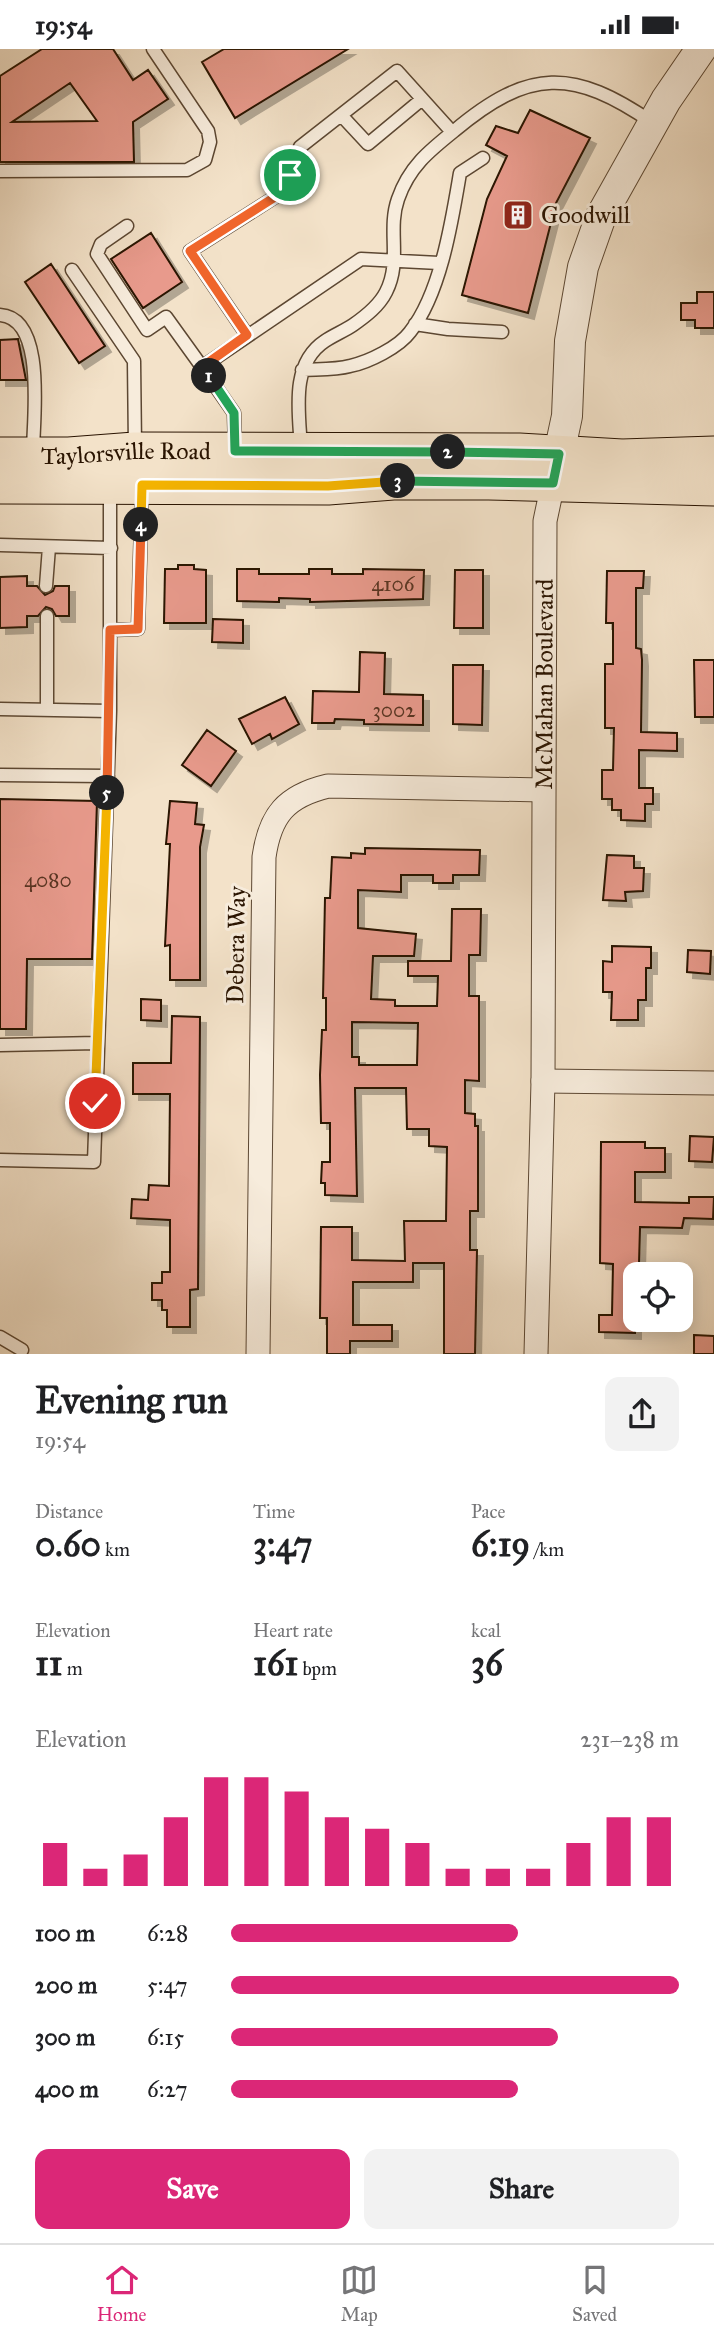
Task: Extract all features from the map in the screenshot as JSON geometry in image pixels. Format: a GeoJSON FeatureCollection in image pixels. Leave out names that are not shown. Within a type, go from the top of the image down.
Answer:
{"type":"FeatureCollection","features":[{"type":"Feature","properties":{"kind":"main road","name":"Taylorsville Road"},"geometry":{"type":"LineString","coordinates":[[0,485],[129,474],[235,451],[301,452],[556,469],[714,487]]}},
{"type":"Feature","properties":{"kind":"main road","name":"Taylorsville Road"},"geometry":{"type":"LineString","coordinates":[[17,456],[129,474],[328,486],[556,469],[622,458],[714,455]]}},
{"type":"Feature","properties":{"kind":"street","name":"McMahan Boulevard"},"geometry":{"type":"LineString","coordinates":[[536,1354],[543,1081],[545,521],[566,416],[570,341],[583,267],[601,216],[653,124],[701,49]]}},
{"type":"Feature","properties":{"kind":"street","name":"Debera Way"},"geometry":{"type":"LineString","coordinates":[[258,1354],[263,880],[267,833],[273,821],[286,805],[303,794],[328,786],[543,790]]}},
{"type":"Feature","properties":{"kind":"street"},"geometry":{"type":"LineString","coordinates":[[543,1081],[714,1083]]}},
{"type":"Feature","properties":{"kind":"lane"},"geometry":{"type":"LineString","coordinates":[[0,171],[187,170],[205,160],[210,142],[208,131],[153,49]]}},
{"type":"Feature","properties":{"kind":"lane"},"geometry":{"type":"LineString","coordinates":[[247,335],[190,251],[275,197],[290,175],[300,147],[397,71],[452,132]]}},
{"type":"Feature","properties":{"kind":"lane"},"geometry":{"type":"LineString","coordinates":[[301,452],[302,370],[310,354],[324,341],[368,314],[385,295],[396,260],[393,220],[407,175],[418,161],[488,103],[510,91],[560,83],[602,92],[653,124]]}},
{"type":"Feature","properties":{"kind":"lane"},"geometry":{"type":"LineString","coordinates":[[341,115],[368,144],[421,100]]}},
{"type":"Feature","properties":{"kind":"lane"},"geometry":{"type":"LineString","coordinates":[[302,370],[350,366],[376,356],[410,333],[429,299],[460,173],[483,158]]}},
{"type":"Feature","properties":{"kind":"lane"},"geometry":{"type":"LineString","coordinates":[[127,226],[101,244],[97,254],[147,330],[166,317],[202,367],[234,413],[235,451]]}},
{"type":"Feature","properties":{"kind":"lane"},"geometry":{"type":"LineString","coordinates":[[202,367],[361,259],[439,263]]}},
{"type":"Feature","properties":{"kind":"lane"},"geometry":{"type":"LineString","coordinates":[[72,270],[134,361],[129,474],[138,629],[110,630]]}},
{"type":"Feature","properties":{"kind":"lane"},"geometry":{"type":"LineString","coordinates":[[0,315],[14,319],[30,343],[34,363],[17,456]]}},
{"type":"Feature","properties":{"kind":"lane"},"geometry":{"type":"LineString","coordinates":[[415,324],[449,330],[502,332]]}},
{"type":"Feature","properties":{"kind":"lane"},"geometry":{"type":"LineString","coordinates":[[0,1160],[94,1161],[110,711],[111,548],[129,474]]}},
{"type":"Feature","properties":{"kind":"lane"},"geometry":{"type":"LineString","coordinates":[[0,545],[111,548]]}},
{"type":"Feature","properties":{"kind":"lane"},"geometry":{"type":"LineString","coordinates":[[46,586],[49,547]]}},
{"type":"Feature","properties":{"kind":"lane"},"geometry":{"type":"LineString","coordinates":[[47,616],[47,710]]}},
{"type":"Feature","properties":{"kind":"lane"},"geometry":{"type":"LineString","coordinates":[[0,709],[110,711]]}},
{"type":"Feature","properties":{"kind":"lane"},"geometry":{"type":"LineString","coordinates":[[0,775],[107,776]]}},
{"type":"Feature","properties":{"kind":"lane"},"geometry":{"type":"LineString","coordinates":[[0,1045],[97,1043]]}},
{"type":"Feature","properties":{"kind":"lane"},"geometry":{"type":"LineString","coordinates":[[1,1339],[22,1350]]}},
{"type":"Feature","properties":{"kind":"building"},"geometry":{"type":"Polygon","coordinates":[[[42,49],[113,49],[133,80],[148,70],[168,99],[133,122],[134,162],[0,162],[0,76],[42,49]],[[70,83],[12,122],[97,121],[70,83]]]}},
{"type":"Feature","properties":{"kind":"building"},"geometry":{"type":"Polygon","coordinates":[[[224,49],[348,49],[235,118],[202,62],[224,49]]]}},
{"type":"Feature","properties":{"kind":"building","name":"Goodwill"},"geometry":{"type":"Polygon","coordinates":[[[530,110],[590,138],[556,203],[528,313],[462,295],[487,199],[507,156],[486,145],[496,126],[518,133],[530,110]]]}},
{"type":"Feature","properties":{"kind":"building"},"geometry":{"type":"Polygon","coordinates":[[[151,233],[182,282],[143,308],[111,259],[151,233]]]}},
{"type":"Feature","properties":{"kind":"building"},"geometry":{"type":"Polygon","coordinates":[[[51,264],[105,346],[79,363],[25,282],[51,264]]]}},
{"type":"Feature","properties":{"kind":"building"},"geometry":{"type":"Polygon","coordinates":[[[697,292],[714,292],[714,328],[695,328],[695,320],[681,320],[681,303],[697,303],[697,292]]]}},
{"type":"Feature","properties":{"kind":"building"},"geometry":{"type":"Polygon","coordinates":[[[18,339],[26,380],[0,380],[0,340],[18,339]]]}},
{"type":"Feature","properties":{"kind":"building"},"geometry":{"type":"Polygon","coordinates":[[[178,565],[194,565],[194,569],[206,570],[206,623],[164,623],[165,569],[178,569],[178,565]]]}},
{"type":"Feature","properties":{"kind":"building"},"geometry":{"type":"Polygon","coordinates":[[[237,569],[259,569],[259,574],[309,574],[309,569],[332,569],[332,574],[363,574],[363,569],[424,570],[423,599],[310,602],[310,599],[279,598],[279,602],[237,601],[237,569]]]}},
{"type":"Feature","properties":{"kind":"building"},"geometry":{"type":"Polygon","coordinates":[[[455,570],[483,570],[483,628],[454,628],[455,570]]]}},
{"type":"Feature","properties":{"kind":"building"},"geometry":{"type":"Polygon","coordinates":[[[607,571],[644,571],[643,588],[636,588],[636,648],[641,649],[642,660],[641,732],[677,733],[677,751],[639,750],[639,788],[653,788],[653,804],[645,804],[645,821],[621,820],[621,810],[612,810],[612,799],[602,799],[602,770],[613,770],[614,728],[605,728],[605,664],[613,664],[613,623],[606,623],[607,571]]]}},
{"type":"Feature","properties":{"kind":"building"},"geometry":{"type":"Polygon","coordinates":[[[27,576],[27,586],[37,586],[45,595],[53,591],[55,586],[69,586],[69,616],[56,616],[52,609],[46,607],[38,616],[27,616],[27,627],[0,628],[0,577],[27,576]]]}},
{"type":"Feature","properties":{"kind":"building"},"geometry":{"type":"Polygon","coordinates":[[[213,619],[243,620],[243,643],[212,642],[213,619]]]}},
{"type":"Feature","properties":{"kind":"building"},"geometry":{"type":"Polygon","coordinates":[[[360,652],[385,653],[384,694],[423,695],[423,725],[364,724],[364,720],[335,719],[334,723],[312,723],[313,691],[359,692],[360,652]]]}},
{"type":"Feature","properties":{"kind":"building"},"geometry":{"type":"Polygon","coordinates":[[[694,660],[714,660],[714,717],[695,717],[694,660]]]}},
{"type":"Feature","properties":{"kind":"building"},"geometry":{"type":"Polygon","coordinates":[[[453,665],[483,665],[482,725],[453,724],[453,665]]]}},
{"type":"Feature","properties":{"kind":"building"},"geometry":{"type":"Polygon","coordinates":[[[285,697],[299,724],[272,739],[270,734],[252,744],[239,719],[285,697]]]}},
{"type":"Feature","properties":{"kind":"building"},"geometry":{"type":"Polygon","coordinates":[[[207,730],[236,751],[211,786],[182,765],[207,730]]]}},
{"type":"Feature","properties":{"kind":"building"},"geometry":{"type":"Polygon","coordinates":[[[0,799],[97,801],[92,959],[27,959],[26,1029],[0,1029],[0,799]]]}},
{"type":"Feature","properties":{"kind":"building"},"geometry":{"type":"Polygon","coordinates":[[[170,801],[197,803],[195,824],[204,825],[200,847],[200,980],[170,980],[170,945],[165,946],[170,844],[166,844],[170,801]]]}},
{"type":"Feature","properties":{"kind":"building"},"geometry":{"type":"Polygon","coordinates":[[[365,848],[480,850],[479,875],[453,875],[453,883],[433,883],[433,875],[401,875],[401,892],[358,890],[358,928],[416,934],[414,956],[373,956],[371,999],[395,1000],[395,1006],[437,1006],[438,976],[408,976],[408,961],[451,961],[452,909],[481,909],[480,955],[469,955],[469,996],[479,996],[479,1081],[465,1080],[465,1113],[475,1114],[475,1126],[478,1126],[478,1211],[470,1211],[470,1250],[477,1250],[475,1354],[444,1354],[444,1263],[413,1263],[413,1282],[353,1282],[353,1325],[392,1325],[392,1341],[350,1341],[350,1354],[327,1354],[327,1318],[320,1318],[321,1227],[352,1227],[352,1260],[405,1261],[404,1221],[446,1221],[447,1147],[429,1146],[429,1129],[407,1129],[406,1088],[355,1088],[357,1196],[325,1195],[325,1183],[321,1183],[322,1162],[330,1162],[330,1123],[321,1123],[320,1075],[322,1030],[326,1030],[326,998],[323,998],[325,898],[330,898],[332,857],[351,858],[351,853],[365,854],[365,848]],[[352,1022],[352,1057],[359,1057],[359,1065],[417,1065],[418,1023],[352,1022]]]}},
{"type":"Feature","properties":{"kind":"building"},"geometry":{"type":"Polygon","coordinates":[[[607,855],[634,856],[634,868],[644,868],[643,891],[625,892],[626,901],[603,900],[607,855]]]}},
{"type":"Feature","properties":{"kind":"building"},"geometry":{"type":"Polygon","coordinates":[[[612,946],[651,947],[651,968],[646,968],[646,1000],[638,1000],[638,1020],[611,1020],[612,992],[603,992],[603,961],[612,962],[612,946]]]}},
{"type":"Feature","properties":{"kind":"building"},"geometry":{"type":"Polygon","coordinates":[[[688,950],[711,951],[710,974],[687,972],[688,950]]]}},
{"type":"Feature","properties":{"kind":"building"},"geometry":{"type":"Polygon","coordinates":[[[141,999],[161,1000],[161,1021],[141,1020],[141,999]]]}},
{"type":"Feature","properties":{"kind":"building"},"geometry":{"type":"Polygon","coordinates":[[[172,1016],[200,1017],[198,1289],[190,1290],[190,1327],[167,1327],[167,1310],[162,1310],[162,1300],[152,1300],[152,1283],[162,1283],[162,1272],[170,1272],[170,1220],[131,1218],[132,1199],[148,1200],[149,1185],[169,1186],[170,1094],[133,1094],[133,1063],[171,1063],[172,1016]]]}},
{"type":"Feature","properties":{"kind":"building"},"geometry":{"type":"Polygon","coordinates":[[[690,1136],[714,1137],[712,1162],[689,1161],[690,1136]]]}},
{"type":"Feature","properties":{"kind":"building"},"geometry":{"type":"Polygon","coordinates":[[[601,1142],[645,1142],[645,1148],[665,1148],[665,1172],[635,1172],[635,1202],[689,1203],[689,1197],[714,1197],[713,1219],[684,1218],[682,1228],[640,1227],[639,1262],[623,1262],[623,1332],[635,1333],[599,1332],[599,1315],[612,1315],[613,1264],[600,1263],[601,1142]]]}},
{"type":"Feature","properties":{"kind":"building"},"geometry":{"type":"Polygon","coordinates":[[[694,1335],[714,1336],[714,1354],[694,1354],[694,1335]]]}},
{"type":"Feature","properties":{"kind":"place","name":"Goodwill"},"geometry":{"type":"Point","coordinates":[518,215]}},
{"type":"Feature","properties":{"kind":"route"},"geometry":{"type":"LineString","coordinates":[[95,1103],[110,711],[110,630],[138,629],[142,485],[328,486],[393,481],[553,483],[559,454],[235,451],[234,413],[202,367],[247,335],[190,251],[275,197],[290,175]]}}]}
